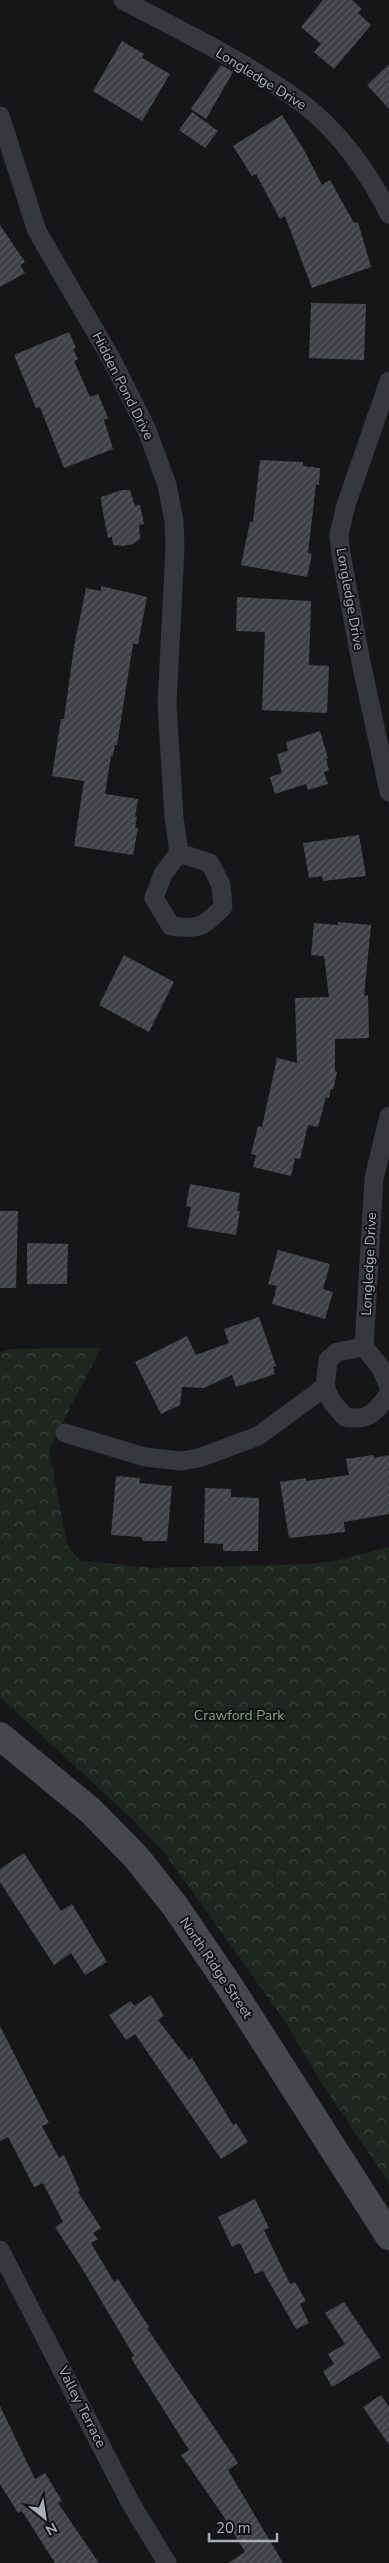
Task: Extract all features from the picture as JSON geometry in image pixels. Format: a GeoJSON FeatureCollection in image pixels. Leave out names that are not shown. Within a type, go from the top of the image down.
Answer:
{"type":"FeatureCollection","features":[{"type":"Feature","properties":{"kind":"street","name":"Longledge Drive"},"geometry":{"type":"LineString","coordinates":[[123,0],[254,72],[303,104],[340,140],[362,168],[389,214]]}},
{"type":"Feature","properties":{"kind":"street","name":"Hidden Pond Drive"},"geometry":{"type":"LineString","coordinates":[[0,116],[37,230],[112,360],[147,430],[167,485],[174,521],[175,549],[167,704],[174,817],[180,853]]}},
{"type":"Feature","properties":{"kind":"street","name":"Longledge Drive"},"geometry":{"type":"LineString","coordinates":[[389,381],[346,505],[339,534],[361,662],[389,792]]}},
{"type":"Feature","properties":{"kind":"street","name":"Longledge Drive"},"geometry":{"type":"LineString","coordinates":[[364,1347],[374,1178],[389,1116]]}},
{"type":"Feature","properties":{"kind":"street"},"geometry":{"type":"LineString","coordinates":[[389,1387],[381,1368],[364,1347],[337,1352],[328,1360],[325,1387],[332,1402],[345,1417],[360,1420],[373,1414],[389,1394]]}},
{"type":"Feature","properties":{"kind":"street"},"geometry":{"type":"LineString","coordinates":[[65,1433],[146,1457],[181,1461],[200,1458],[258,1436],[325,1387]]}},
{"type":"Feature","properties":{"kind":"street","name":"North Ridge Street"},"geometry":{"type":"LineString","coordinates":[[0,1736],[91,1811],[136,1857],[169,1899],[230,1987],[389,2236]]}},
{"type":"Feature","properties":{"kind":"street","name":"Valley Terrace"},"geometry":{"type":"LineString","coordinates":[[0,2250],[130,2502],[167,2563]]}},
{"type":"Feature","properties":{"kind":"green space","name":"Crawford Park"},"geometry":{"type":"Polygon","coordinates":[[[101,1348],[49,1449],[67,1544],[79,1560],[152,1568],[310,1564],[339,1560],[389,1547],[389,2183],[322,2084],[286,2023],[163,1851],[129,1816],[0,1697],[0,1352],[12,1349],[101,1348]]]}},
{"type":"Feature","properties":{"kind":"building"},"geometry":{"type":"Polygon","coordinates":[[[323,0],[352,0],[362,9],[358,13],[371,25],[334,69],[314,52],[321,44],[301,27],[323,0]]]}},
{"type":"Feature","properties":{"kind":"building"},"geometry":{"type":"Polygon","coordinates":[[[122,41],[144,54],[142,58],[170,74],[142,121],[93,91],[122,41]]]}},
{"type":"Feature","properties":{"kind":"building"},"geometry":{"type":"Polygon","coordinates":[[[389,64],[389,109],[367,85],[389,64]]]}},
{"type":"Feature","properties":{"kind":"building"},"geometry":{"type":"Polygon","coordinates":[[[221,65],[233,72],[206,119],[191,109],[221,65]]]}},
{"type":"Feature","properties":{"kind":"building"},"geometry":{"type":"Polygon","coordinates":[[[192,112],[218,131],[205,148],[179,130],[192,112]]]}},
{"type":"Feature","properties":{"kind":"building"},"geometry":{"type":"Polygon","coordinates":[[[282,115],[304,150],[322,185],[330,180],[354,223],[358,222],[371,267],[312,288],[285,216],[280,219],[256,174],[252,176],[233,146],[282,115]]]}},
{"type":"Feature","properties":{"kind":"building"},"geometry":{"type":"Polygon","coordinates":[[[0,225],[25,262],[20,265],[25,273],[0,287],[0,225]]]}},
{"type":"Feature","properties":{"kind":"building"},"geometry":{"type":"Polygon","coordinates":[[[311,303],[366,304],[364,360],[309,358],[311,303]]]}},
{"type":"Feature","properties":{"kind":"building"},"geometry":{"type":"Polygon","coordinates":[[[69,332],[76,348],[73,349],[78,359],[74,361],[90,397],[98,394],[108,418],[104,420],[113,449],[64,468],[40,407],[36,408],[14,355],[69,332]]]}},
{"type":"Feature","properties":{"kind":"building"},"geometry":{"type":"Polygon","coordinates":[[[260,460],[303,462],[303,466],[320,468],[319,485],[316,484],[308,553],[312,554],[307,577],[241,565],[250,522],[253,522],[260,460]]]}},
{"type":"Feature","properties":{"kind":"building"},"geometry":{"type":"Polygon","coordinates":[[[122,490],[130,490],[135,506],[140,505],[144,524],[139,525],[140,539],[133,544],[123,546],[113,545],[112,537],[108,538],[101,497],[122,490]]]}},
{"type":"Feature","properties":{"kind":"building"},"geometry":{"type":"Polygon","coordinates":[[[101,586],[147,597],[138,644],[133,644],[117,745],[115,745],[113,756],[111,756],[105,794],[138,799],[135,828],[138,828],[133,855],[74,846],[84,781],[52,776],[61,719],[64,719],[74,647],[86,588],[101,591],[101,586]]]}},
{"type":"Feature","properties":{"kind":"building"},"geometry":{"type":"Polygon","coordinates":[[[237,597],[311,601],[309,665],[329,666],[327,713],[262,710],[265,632],[236,631],[237,597]]]}},
{"type":"Feature","properties":{"kind":"building"},"geometry":{"type":"Polygon","coordinates":[[[320,731],[328,758],[326,759],[329,770],[324,772],[328,784],[308,790],[306,784],[275,794],[270,777],[282,773],[277,754],[288,751],[286,742],[320,731]]]}},
{"type":"Feature","properties":{"kind":"building"},"geometry":{"type":"Polygon","coordinates":[[[359,835],[366,876],[323,881],[322,876],[309,878],[303,843],[359,835]]]}},
{"type":"Feature","properties":{"kind":"building"},"geometry":{"type":"Polygon","coordinates":[[[338,922],[371,925],[364,996],[368,995],[369,1038],[335,1039],[335,1071],[337,1072],[333,1090],[331,1089],[329,1098],[326,1097],[318,1127],[308,1125],[300,1159],[295,1158],[291,1176],[253,1167],[256,1155],[251,1154],[258,1126],[262,1127],[277,1058],[297,1063],[295,998],[329,997],[324,956],[311,955],[314,923],[338,925],[338,922]]]}},
{"type":"Feature","properties":{"kind":"building"},"geometry":{"type":"Polygon","coordinates":[[[124,955],[174,982],[149,1032],[99,1005],[124,955]]]}},
{"type":"Feature","properties":{"kind":"building"},"geometry":{"type":"Polygon","coordinates":[[[190,1184],[240,1193],[237,1211],[240,1211],[236,1235],[187,1227],[191,1207],[186,1206],[190,1184]]]}},
{"type":"Feature","properties":{"kind":"building"},"geometry":{"type":"Polygon","coordinates":[[[0,1211],[18,1211],[16,1288],[0,1288],[0,1211]]]}},
{"type":"Feature","properties":{"kind":"building"},"geometry":{"type":"Polygon","coordinates":[[[27,1243],[68,1244],[67,1284],[27,1284],[27,1243]]]}},
{"type":"Feature","properties":{"kind":"building"},"geometry":{"type":"Polygon","coordinates":[[[278,1250],[330,1264],[323,1289],[333,1292],[325,1319],[272,1304],[277,1286],[268,1284],[278,1250]]]}},
{"type":"Feature","properties":{"kind":"building"},"geometry":{"type":"Polygon","coordinates":[[[259,1317],[276,1366],[273,1367],[275,1374],[236,1387],[232,1375],[204,1388],[182,1387],[180,1405],[161,1414],[135,1362],[187,1336],[196,1355],[229,1343],[224,1329],[259,1317]]]}},
{"type":"Feature","properties":{"kind":"building"},"geometry":{"type":"Polygon","coordinates":[[[373,1455],[374,1458],[389,1455],[389,1514],[344,1522],[345,1532],[289,1538],[280,1482],[306,1478],[306,1481],[349,1475],[346,1459],[373,1455]]]}},
{"type":"Feature","properties":{"kind":"building"},"geometry":{"type":"Polygon","coordinates":[[[116,1476],[140,1478],[139,1483],[172,1486],[167,1541],[143,1541],[141,1537],[111,1535],[116,1476]]]}},
{"type":"Feature","properties":{"kind":"building"},"geometry":{"type":"Polygon","coordinates":[[[205,1488],[231,1489],[231,1497],[259,1498],[258,1551],[223,1551],[223,1544],[204,1543],[205,1488]]]}},
{"type":"Feature","properties":{"kind":"building"},"geometry":{"type":"Polygon","coordinates":[[[24,1853],[61,1911],[72,1904],[107,1962],[85,1975],[71,1953],[54,1965],[0,1882],[0,1869],[24,1853]]]}},
{"type":"Feature","properties":{"kind":"building"},"geometry":{"type":"Polygon","coordinates":[[[151,1995],[164,2016],[158,2020],[189,2060],[192,2058],[233,2125],[236,2123],[248,2142],[221,2159],[135,2034],[126,2040],[109,2015],[131,2001],[134,2006],[151,1995]]]}},
{"type":"Feature","properties":{"kind":"building"},"geometry":{"type":"Polygon","coordinates":[[[0,2026],[49,2123],[42,2126],[59,2158],[64,2155],[80,2191],[78,2192],[101,2228],[93,2233],[98,2239],[91,2243],[114,2282],[118,2279],[149,2327],[147,2328],[238,2463],[228,2470],[283,2563],[228,2563],[245,2552],[222,2514],[181,2455],[189,2450],[131,2358],[134,2356],[55,2227],[63,2222],[43,2183],[34,2187],[8,2137],[0,2141],[0,2026]]]}},
{"type":"Feature","properties":{"kind":"building"},"geometry":{"type":"Polygon","coordinates":[[[255,2199],[269,2228],[264,2230],[290,2284],[295,2282],[306,2301],[300,2304],[309,2323],[296,2329],[263,2271],[255,2274],[240,2243],[232,2247],[218,2217],[255,2199]]]}},
{"type":"Feature","properties":{"kind":"building"},"geometry":{"type":"Polygon","coordinates":[[[344,2302],[381,2357],[332,2387],[323,2371],[334,2364],[328,2354],[345,2344],[325,2313],[344,2302]]]}},
{"type":"Feature","properties":{"kind":"building"},"geometry":{"type":"Polygon","coordinates":[[[381,2395],[389,2407],[389,2445],[363,2407],[381,2395]]]}},
{"type":"Feature","properties":{"kind":"building"},"geometry":{"type":"Polygon","coordinates":[[[0,2406],[35,2479],[45,2473],[62,2501],[58,2503],[99,2563],[55,2563],[22,2511],[18,2513],[0,2484],[0,2406]]]}}]}
